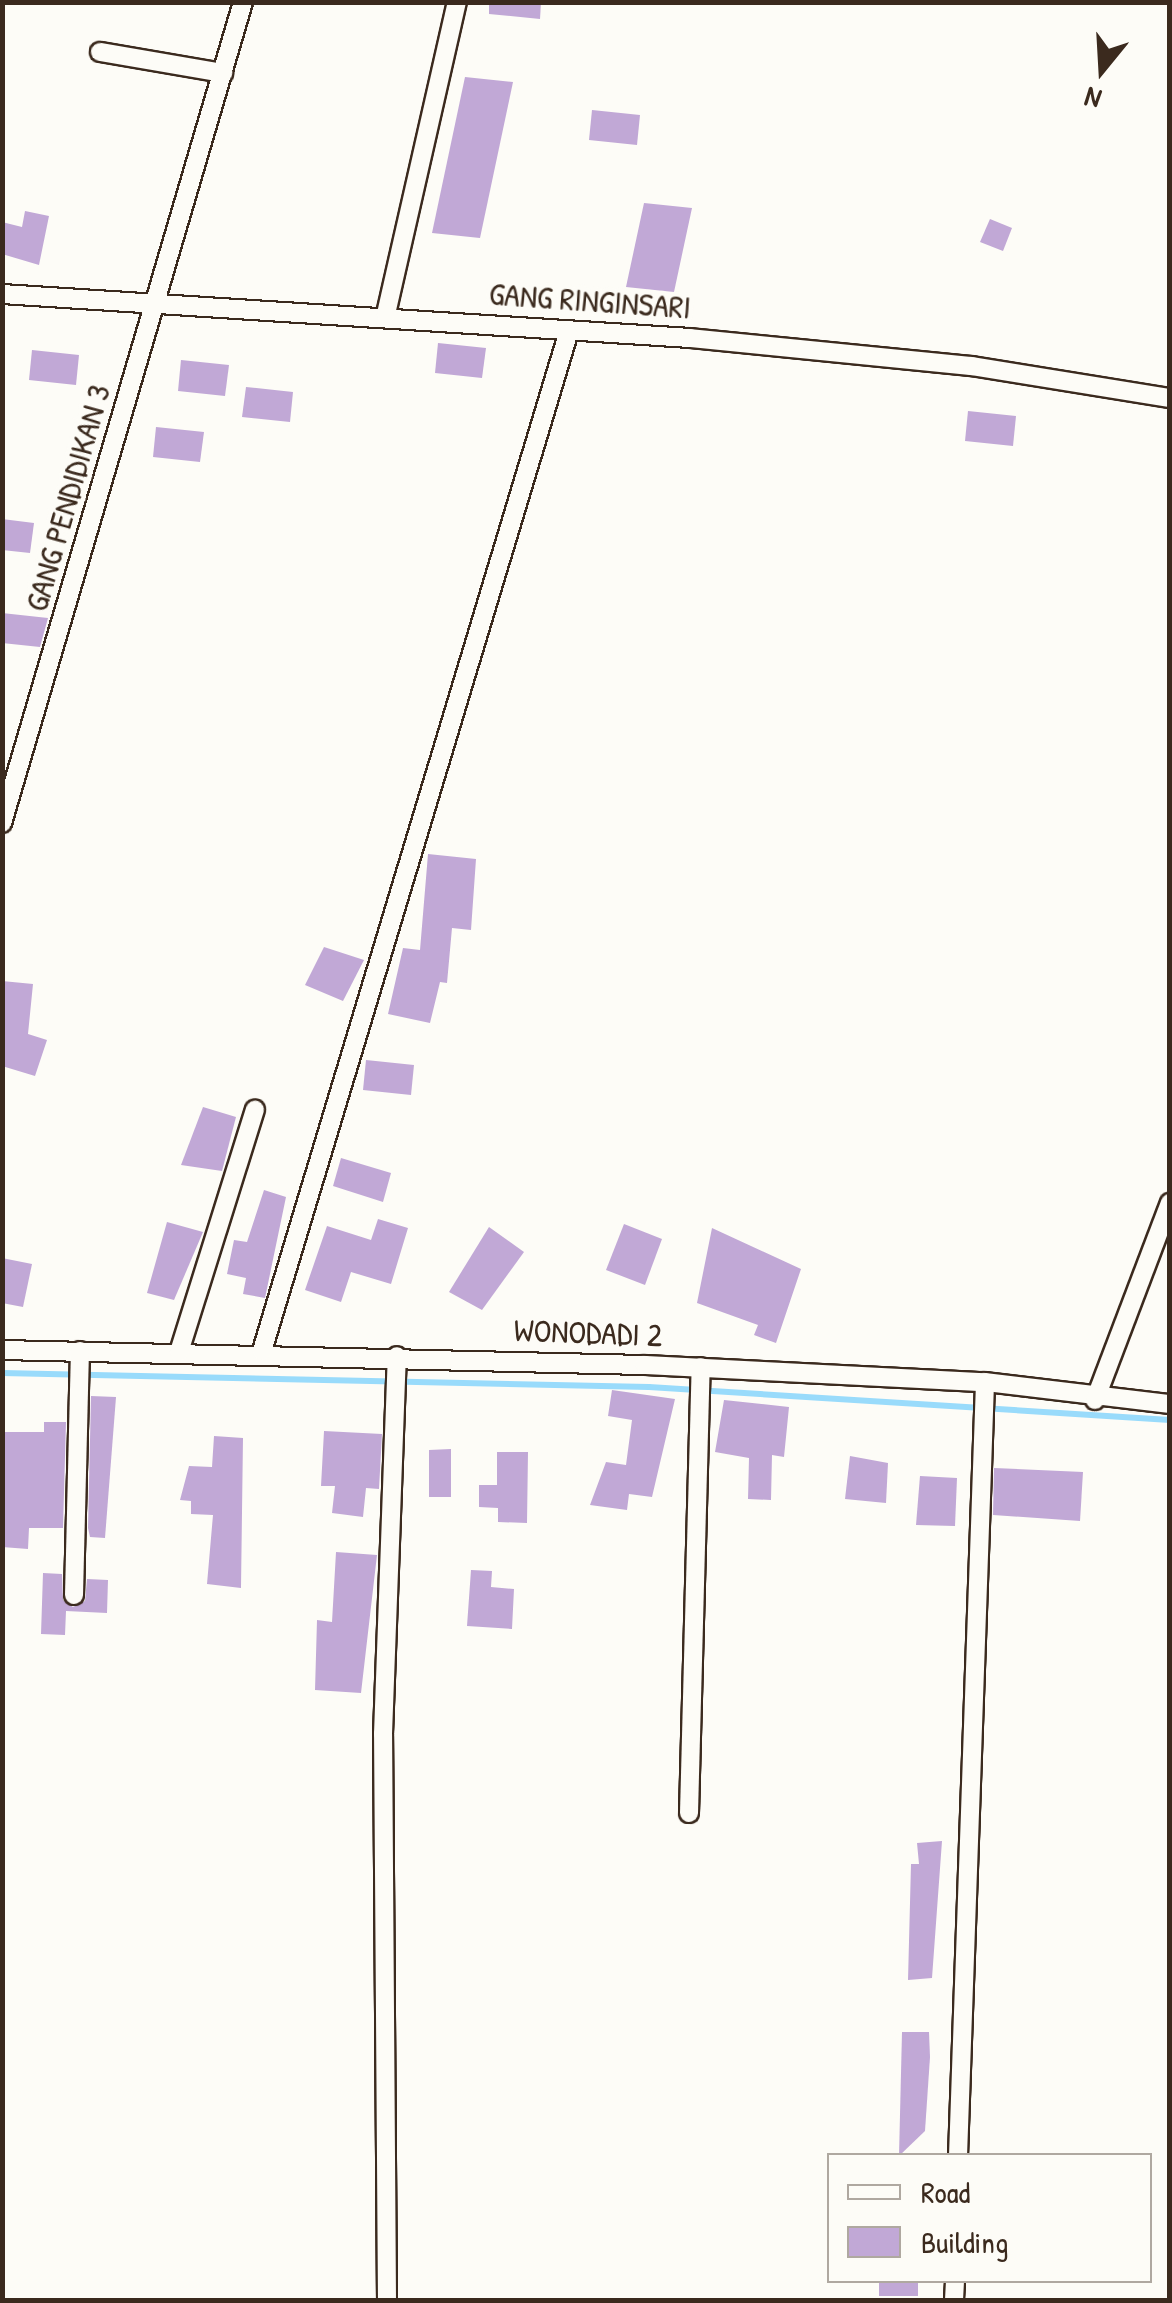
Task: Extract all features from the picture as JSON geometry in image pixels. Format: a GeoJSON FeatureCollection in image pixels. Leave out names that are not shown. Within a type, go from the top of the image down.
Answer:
{"type":"FeatureCollection","features":[{"type":"Feature","properties":{"kind":"street","name":"GANG PENDIDIKAN 3"},"geometry":{"type":"LineString","coordinates":[[2,822],[243,2]]}},
{"type":"Feature","properties":{"kind":"street"},"geometry":{"type":"LineString","coordinates":[[386,314],[456,2]]}},
{"type":"Feature","properties":{"kind":"street"},"geometry":{"type":"LineString","coordinates":[[100,52],[223,72]]}},
{"type":"Feature","properties":{"kind":"street","name":"GANG RINGINSARI"},"geometry":{"type":"LineString","coordinates":[[2,294],[386,314],[568,334],[972,366],[1170,398]]}},
{"type":"Feature","properties":{"kind":"street"},"geometry":{"type":"LineString","coordinates":[[262,1350],[568,334]]}},
{"type":"Feature","properties":{"kind":"street"},"geometry":{"type":"LineString","coordinates":[[179,1352],[255,1110]]}},
{"type":"Feature","properties":{"kind":"street"},"geometry":{"type":"LineString","coordinates":[[1095,1400],[1170,1203]]}},
{"type":"Feature","properties":{"kind":"street","name":"WONODADI 2"},"geometry":{"type":"LineString","coordinates":[[2,1350],[262,1350],[701,1370],[1170,1404]]}},
{"type":"Feature","properties":{"kind":"street"},"geometry":{"type":"LineString","coordinates":[[74,1594],[80,1351]]}},
{"type":"Feature","properties":{"kind":"street"},"geometry":{"type":"LineString","coordinates":[[387,2300],[382,1734],[397,1357]]}},
{"type":"Feature","properties":{"kind":"street"},"geometry":{"type":"LineString","coordinates":[[689,1813],[701,1370]]}},
{"type":"Feature","properties":{"kind":"street"},"geometry":{"type":"LineString","coordinates":[[958,2153],[987,1390]]}},
{"type":"Feature","properties":{"kind":"building"},"geometry":{"type":"Polygon","coordinates":[[[489,2],[541,2],[540,19],[489,14],[489,2]]]}},
{"type":"Feature","properties":{"kind":"building"},"geometry":{"type":"Polygon","coordinates":[[[465,77],[513,82],[480,238],[432,233],[465,77]]]}},
{"type":"Feature","properties":{"kind":"building"},"geometry":{"type":"Polygon","coordinates":[[[592,110],[640,115],[637,145],[589,140],[592,110]]]}},
{"type":"Feature","properties":{"kind":"building"},"geometry":{"type":"Polygon","coordinates":[[[644,203],[692,208],[674,292],[626,287],[644,203]]]}},
{"type":"Feature","properties":{"kind":"building"},"geometry":{"type":"Polygon","coordinates":[[[25,211],[49,216],[39,265],[2,254],[2,222],[22,227],[25,211]]]}},
{"type":"Feature","properties":{"kind":"building"},"geometry":{"type":"Polygon","coordinates":[[[990,219],[1012,228],[1003,251],[980,242],[990,219]]]}},
{"type":"Feature","properties":{"kind":"building"},"geometry":{"type":"Polygon","coordinates":[[[438,343],[486,348],[482,378],[435,373],[438,343]]]}},
{"type":"Feature","properties":{"kind":"building"},"geometry":{"type":"Polygon","coordinates":[[[32,350],[79,355],[76,385],[29,380],[32,350]]]}},
{"type":"Feature","properties":{"kind":"building"},"geometry":{"type":"Polygon","coordinates":[[[181,360],[229,365],[225,396],[178,391],[181,360]]]}},
{"type":"Feature","properties":{"kind":"building"},"geometry":{"type":"Polygon","coordinates":[[[246,387],[293,392],[290,422],[242,417],[246,387]]]}},
{"type":"Feature","properties":{"kind":"building"},"geometry":{"type":"Polygon","coordinates":[[[968,411],[1016,416],[1013,446],[965,441],[968,411]]]}},
{"type":"Feature","properties":{"kind":"building"},"geometry":{"type":"Polygon","coordinates":[[[156,427],[204,432],[200,462],[153,457],[156,427]]]}},
{"type":"Feature","properties":{"kind":"building"},"geometry":{"type":"Polygon","coordinates":[[[2,519],[34,523],[30,553],[2,550],[2,519]]]}},
{"type":"Feature","properties":{"kind":"building"},"geometry":{"type":"Polygon","coordinates":[[[2,613],[48,618],[40,647],[2,643],[2,613]]]}},
{"type":"Feature","properties":{"kind":"building"},"geometry":{"type":"Polygon","coordinates":[[[428,854],[476,859],[471,930],[452,928],[447,983],[440,982],[430,1023],[388,1014],[403,948],[420,950],[428,854]]]}},
{"type":"Feature","properties":{"kind":"building"},"geometry":{"type":"Polygon","coordinates":[[[324,947],[364,960],[343,1001],[305,985],[324,947]]]}},
{"type":"Feature","properties":{"kind":"building"},"geometry":{"type":"Polygon","coordinates":[[[2,981],[33,984],[28,1034],[47,1040],[35,1076],[2,1066],[2,981]]]}},
{"type":"Feature","properties":{"kind":"building"},"geometry":{"type":"Polygon","coordinates":[[[366,1060],[414,1065],[411,1095],[363,1090],[366,1060]]]}},
{"type":"Feature","properties":{"kind":"building"},"geometry":{"type":"Polygon","coordinates":[[[203,1107],[236,1117],[222,1171],[181,1165],[203,1107]]]}},
{"type":"Feature","properties":{"kind":"building"},"geometry":{"type":"Polygon","coordinates":[[[341,1158],[391,1173],[383,1202],[333,1186],[341,1158]]]}},
{"type":"Feature","properties":{"kind":"building"},"geometry":{"type":"Polygon","coordinates":[[[264,1190],[286,1197],[265,1298],[243,1294],[246,1278],[227,1274],[234,1240],[247,1242],[264,1190]]]}},
{"type":"Feature","properties":{"kind":"building"},"geometry":{"type":"Polygon","coordinates":[[[378,1219],[408,1228],[391,1284],[351,1272],[341,1302],[305,1290],[327,1226],[371,1240],[378,1219]]]}},
{"type":"Feature","properties":{"kind":"building"},"geometry":{"type":"Polygon","coordinates":[[[167,1222],[203,1232],[174,1300],[147,1293],[167,1222]]]}},
{"type":"Feature","properties":{"kind":"building"},"geometry":{"type":"Polygon","coordinates":[[[624,1224],[662,1239],[645,1285],[606,1270],[624,1224]]]}},
{"type":"Feature","properties":{"kind":"building"},"geometry":{"type":"Polygon","coordinates":[[[489,1227],[524,1252],[482,1310],[449,1292],[489,1227]]]}},
{"type":"Feature","properties":{"kind":"building"},"geometry":{"type":"Polygon","coordinates":[[[712,1228],[801,1269],[776,1343],[754,1335],[758,1325],[697,1303],[712,1228]]]}},
{"type":"Feature","properties":{"kind":"building"},"geometry":{"type":"Polygon","coordinates":[[[2,1258],[32,1264],[23,1307],[2,1303],[2,1258]]]}},
{"type":"Feature","properties":{"kind":"building"},"geometry":{"type":"Polygon","coordinates":[[[612,1390],[675,1399],[652,1497],[629,1494],[627,1510],[590,1505],[606,1462],[626,1465],[632,1420],[608,1416],[612,1390]]]}},
{"type":"Feature","properties":{"kind":"building"},"geometry":{"type":"Polygon","coordinates":[[[91,1396],[116,1397],[105,1538],[90,1537],[88,1528],[91,1396]]]}},
{"type":"Feature","properties":{"kind":"building"},"geometry":{"type":"Polygon","coordinates":[[[724,1400],[789,1407],[784,1457],[772,1455],[771,1500],[748,1499],[749,1458],[715,1452],[724,1400]]]}},
{"type":"Feature","properties":{"kind":"building"},"geometry":{"type":"Polygon","coordinates":[[[44,1422],[66,1422],[63,1528],[29,1528],[28,1549],[2,1547],[2,1432],[44,1432],[44,1422]]]}},
{"type":"Feature","properties":{"kind":"building"},"geometry":{"type":"Polygon","coordinates":[[[324,1431],[382,1434],[379,1489],[366,1488],[363,1517],[332,1513],[335,1486],[321,1486],[324,1431]]]}},
{"type":"Feature","properties":{"kind":"building"},"geometry":{"type":"Polygon","coordinates":[[[214,1436],[243,1438],[241,1588],[207,1584],[213,1515],[191,1514],[191,1501],[180,1500],[189,1466],[212,1467],[214,1436]]]}},
{"type":"Feature","properties":{"kind":"building"},"geometry":{"type":"Polygon","coordinates":[[[451,1449],[451,1497],[429,1497],[429,1450],[451,1449]]]}},
{"type":"Feature","properties":{"kind":"building"},"geometry":{"type":"Polygon","coordinates":[[[497,1452],[528,1452],[527,1523],[498,1522],[498,1508],[479,1507],[479,1485],[497,1485],[497,1452]]]}},
{"type":"Feature","properties":{"kind":"building"},"geometry":{"type":"Polygon","coordinates":[[[850,1456],[888,1463],[886,1503],[845,1499],[850,1456]]]}},
{"type":"Feature","properties":{"kind":"building"},"geometry":{"type":"Polygon","coordinates":[[[994,1468],[1083,1472],[1080,1521],[993,1515],[994,1468]]]}},
{"type":"Feature","properties":{"kind":"building"},"geometry":{"type":"Polygon","coordinates":[[[920,1476],[957,1478],[955,1526],[916,1525],[920,1476]]]}},
{"type":"Feature","properties":{"kind":"building"},"geometry":{"type":"Polygon","coordinates":[[[336,1552],[377,1555],[361,1693],[315,1690],[317,1620],[332,1622],[336,1552]]]}},
{"type":"Feature","properties":{"kind":"building"},"geometry":{"type":"Polygon","coordinates":[[[471,1570],[492,1571],[491,1587],[514,1589],[512,1629],[467,1626],[471,1570]]]}},
{"type":"Feature","properties":{"kind":"building"},"geometry":{"type":"Polygon","coordinates":[[[43,1573],[62,1574],[63,1600],[73,1607],[85,1601],[87,1579],[108,1580],[107,1613],[66,1611],[65,1635],[41,1634],[43,1573]]]}},
{"type":"Feature","properties":{"kind":"building"},"geometry":{"type":"Polygon","coordinates":[[[942,1841],[932,1978],[908,1980],[911,1864],[919,1864],[917,1843],[942,1841]]]}},
{"type":"Feature","properties":{"kind":"building"},"geometry":{"type":"Polygon","coordinates":[[[902,2032],[929,2032],[925,2131],[899,2153],[902,2032]]]}},
{"type":"Feature","properties":{"kind":"building"},"geometry":{"type":"Polygon","coordinates":[[[879,2283],[918,2283],[918,2296],[879,2296],[879,2283]]]}},
{"type":"Feature","properties":{"kind":"waterway"},"geometry":{"type":"LineString","coordinates":[[2,1373],[649,1387],[1170,1420]]}}]}
